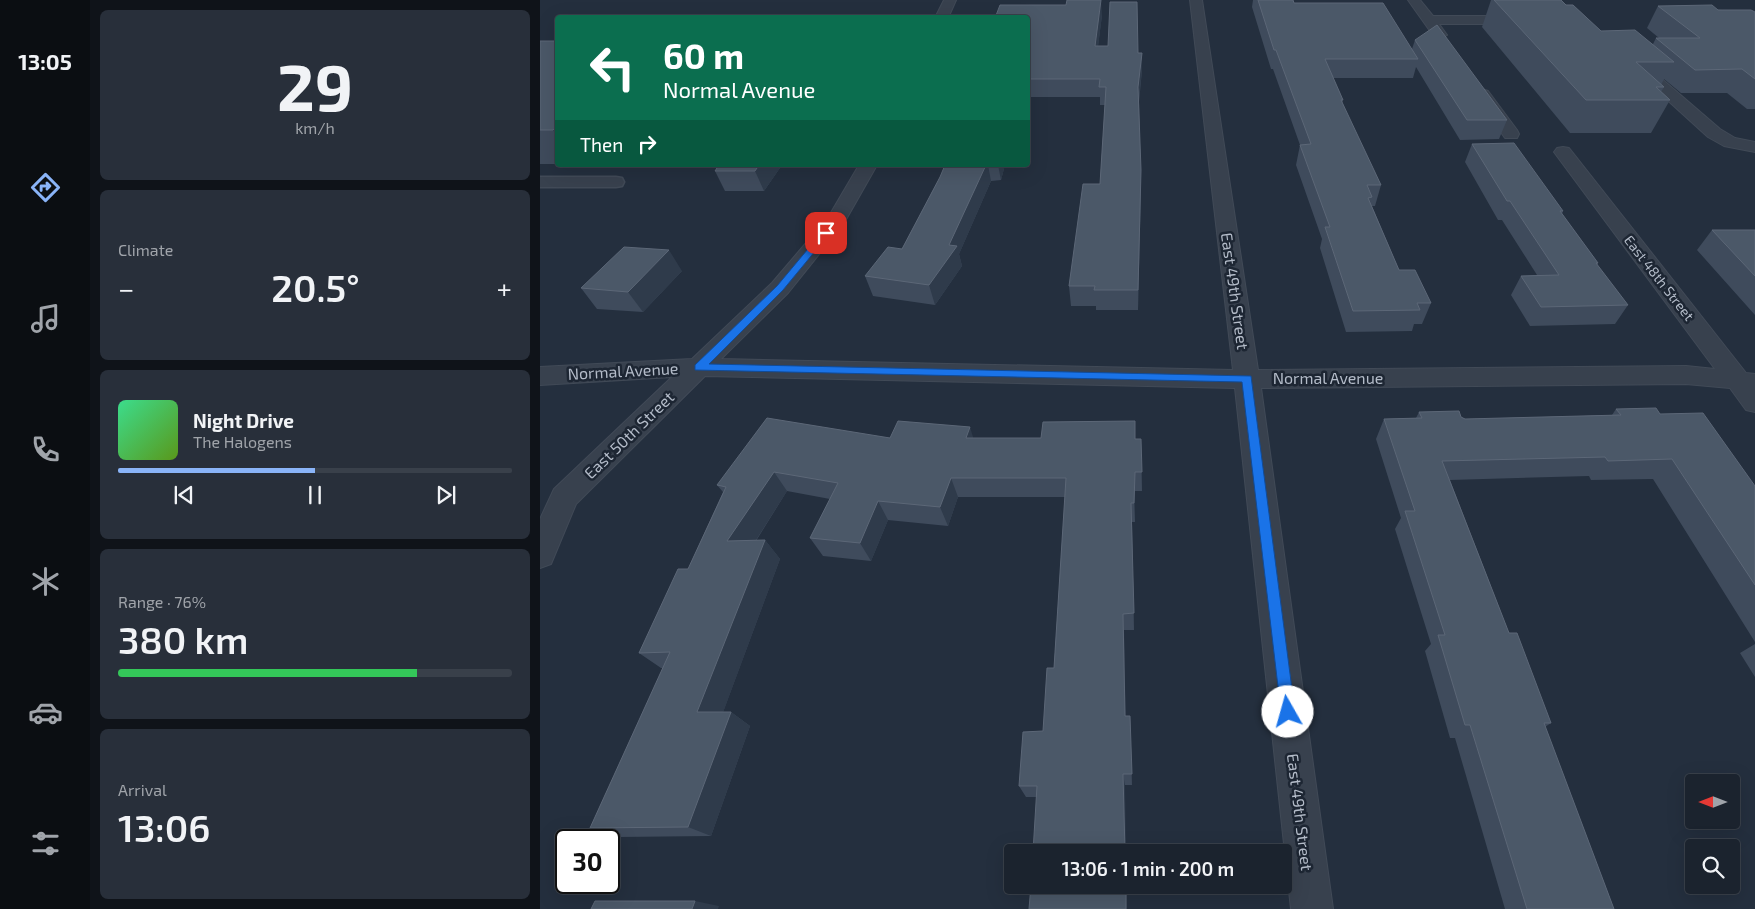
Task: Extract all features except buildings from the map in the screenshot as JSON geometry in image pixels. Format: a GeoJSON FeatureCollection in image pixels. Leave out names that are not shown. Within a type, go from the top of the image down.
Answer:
{"type":"FeatureCollection","features":[{"type":"Feature","properties":{"kind":"street"},"geometry":{"type":"LineString","coordinates":[[942,15],[950,0]]}},
{"type":"Feature","properties":{"kind":"street","name":"East 49th Street"},"geometry":{"type":"LineString","coordinates":[[1196,0],[1247,378],[1312,909]]}},
{"type":"Feature","properties":{"kind":"street"},"geometry":{"type":"LineString","coordinates":[[1414,0],[1451,51]]}},
{"type":"Feature","properties":{"kind":"street"},"geometry":{"type":"LineString","coordinates":[[1429,20],[1536,20]]}},
{"type":"Feature","properties":{"kind":"street"},"geometry":{"type":"LineString","coordinates":[[1625,54],[1714,133],[1730,142],[1755,147]]}},
{"type":"Feature","properties":{"kind":"street"},"geometry":{"type":"LineString","coordinates":[[1473,81],[1511,134]]}},
{"type":"Feature","properties":{"kind":"street","name":"East 48th Street"},"geometry":{"type":"LineString","coordinates":[[1562,152],[1746,382],[1755,403]]}},
{"type":"Feature","properties":{"kind":"street","name":"East 50th Street"},"geometry":{"type":"LineString","coordinates":[[540,555],[564,497],[780,288],[837,219],[867,167]]}},
{"type":"Feature","properties":{"kind":"street","name":"Normal Avenue"},"geometry":{"type":"LineString","coordinates":[[540,376],[699,367],[1247,378],[1686,376],[1722,378],[1746,382]]}},
{"type":"Feature","properties":{"kind":"street"},"geometry":{"type":"LineString","coordinates":[[540,514],[564,497]]}},
{"type":"Feature","properties":{"kind":"lane"},"geometry":{"type":"LineString","coordinates":[[540,182],[616,182]]}},
{"type":"Feature","properties":{"kind":"route"},"geometry":{"type":"LineString","coordinates":[[826,233],[780,288],[699,367],[1247,378],[1288,712]]}}]}
